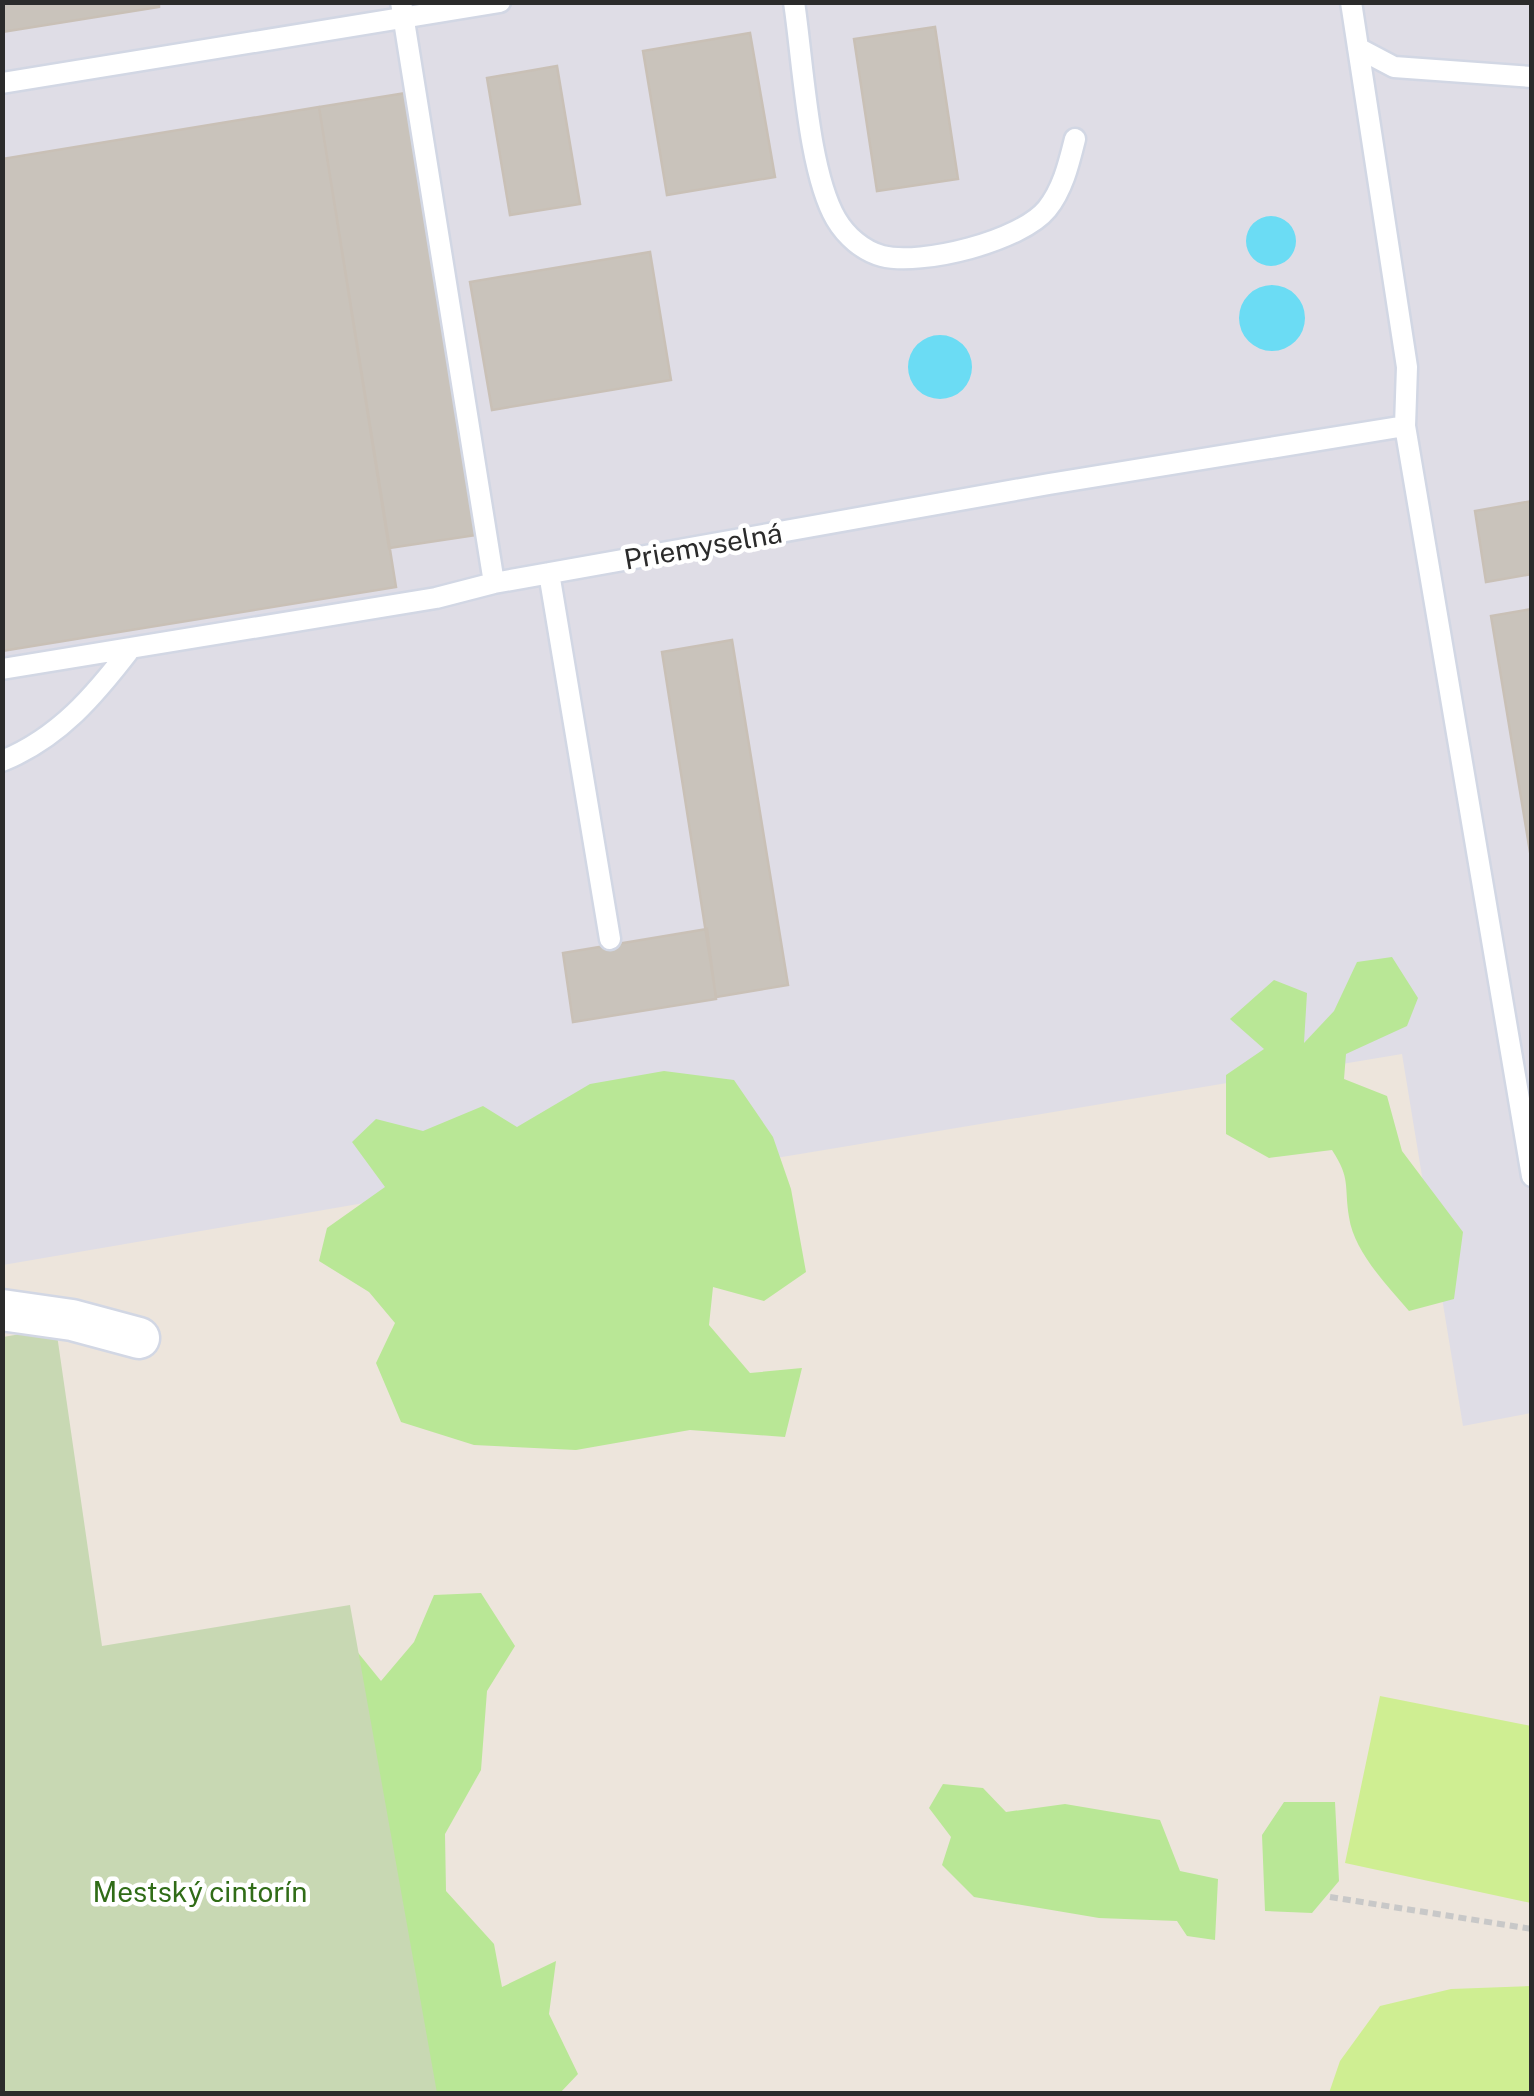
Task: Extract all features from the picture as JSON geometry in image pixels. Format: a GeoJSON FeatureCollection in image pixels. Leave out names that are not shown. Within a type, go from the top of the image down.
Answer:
{"type":"FeatureCollection","features":[{"type":"Feature","properties":{"kind":"street"},"geometry":{"type":"LineString","coordinates":[[2,1310],[72,1320],[139,1338]]}},
{"type":"Feature","properties":{"kind":"lane"},"geometry":{"type":"LineString","coordinates":[[2,84],[402,10],[500,2]]}},
{"type":"Feature","properties":{"kind":"lane"},"geometry":{"type":"LineString","coordinates":[[794,2],[823,191],[837,222],[856,244],[883,256],[923,256],[1020,231],[1046,210],[1064,180],[1076,139]]}},
{"type":"Feature","properties":{"kind":"lane"},"geometry":{"type":"LineString","coordinates":[[1351,2],[1407,367],[1404,426],[1532,1176]]}},
{"type":"Feature","properties":{"kind":"lane"},"geometry":{"type":"LineString","coordinates":[[402,10],[494,583]]}},
{"type":"Feature","properties":{"kind":"lane"},"geometry":{"type":"LineString","coordinates":[[1358,48],[1394,67],[1532,77]]}},
{"type":"Feature","properties":{"kind":"lane","name":"Priemyselná"},"geometry":{"type":"LineString","coordinates":[[2,669],[436,598],[549,573],[1404,426]]}},
{"type":"Feature","properties":{"kind":"lane"},"geometry":{"type":"LineString","coordinates":[[549,573],[610,939]]}},
{"type":"Feature","properties":{"kind":"lane"},"geometry":{"type":"LineString","coordinates":[[2,760],[49,736],[90,702],[131,648]]}},
{"type":"Feature","properties":{"kind":"path"},"geometry":{"type":"LineString","coordinates":[[1330,1898],[1532,1929]]}},
{"type":"Feature","properties":{"kind":"shaded area"},"geometry":{"type":"Polygon","coordinates":[[[3,3],[1531,3],[1531,1413],[1463,1426],[1402,1054],[776,1158],[393,1198],[3,1265],[3,3]]]}},
{"type":"Feature","properties":{"kind":"green space"},"geometry":{"type":"Polygon","coordinates":[[[1392,957],[1418,998],[1407,1026],[1346,1054],[1344,1079],[1387,1096],[1402,1151],[1463,1232],[1454,1299],[1409,1311],[1357,1243],[1344,1176],[1332,1150],[1269,1158],[1226,1134],[1226,1075],[1264,1049],[1230,1019],[1274,980],[1307,993],[1304,1043],[1334,1011],[1357,962],[1392,957]]]}},
{"type":"Feature","properties":{"kind":"green space"},"geometry":{"type":"Polygon","coordinates":[[[664,1071],[734,1080],[773,1137],[791,1189],[806,1272],[764,1301],[713,1287],[709,1325],[750,1373],[802,1368],[785,1437],[690,1430],[576,1450],[474,1445],[401,1422],[376,1363],[395,1323],[369,1292],[319,1261],[327,1228],[385,1187],[352,1142],[376,1119],[423,1131],[483,1106],[517,1127],[590,1084],[664,1071]]]}},
{"type":"Feature","properties":{"kind":"green space","name":"Mestský cintorín"},"geometry":{"type":"Polygon","coordinates":[[[56,1328],[102,1646],[350,1605],[437,2093],[3,2094],[3,1337],[56,1328]]]}},
{"type":"Feature","properties":{"kind":"green space"},"geometry":{"type":"Polygon","coordinates":[[[481,1593],[515,1646],[487,1691],[481,1770],[445,1834],[446,1891],[494,1944],[502,1987],[556,1961],[549,2014],[578,2074],[560,2093],[414,2093],[342,1633],[381,1681],[414,1642],[434,1595],[481,1593]]]}},
{"type":"Feature","properties":{"kind":"green space"},"geometry":{"type":"Polygon","coordinates":[[[1380,1696],[1531,1726],[1531,1903],[1345,1863],[1380,1696]]]}},
{"type":"Feature","properties":{"kind":"green space"},"geometry":{"type":"Polygon","coordinates":[[[943,1784],[983,1788],[1006,1812],[1065,1804],[1160,1820],[1180,1871],[1218,1879],[1215,1940],[1187,1936],[1177,1921],[1099,1918],[974,1897],[942,1865],[951,1837],[929,1808],[943,1784]]]}},
{"type":"Feature","properties":{"kind":"green space"},"geometry":{"type":"Polygon","coordinates":[[[1284,1802],[1335,1802],[1339,1881],[1312,1913],[1265,1911],[1262,1835],[1284,1802]]]}},
{"type":"Feature","properties":{"kind":"green space"},"geometry":{"type":"Polygon","coordinates":[[[1531,1986],[1531,2093],[1329,2093],[1340,2061],[1380,2006],[1451,1989],[1531,1986]]]}},
{"type":"Feature","properties":{"kind":"water"},"geometry":{"type":"Polygon","coordinates":[[[1271,216],[1289,223],[1296,241],[1289,259],[1271,266],[1253,259],[1246,241],[1253,223],[1271,216]]]}},
{"type":"Feature","properties":{"kind":"water"},"geometry":{"type":"Polygon","coordinates":[[[1272,285],[1295,295],[1305,318],[1295,341],[1272,351],[1249,341],[1239,318],[1249,295],[1272,285]]]}},
{"type":"Feature","properties":{"kind":"water"},"geometry":{"type":"Polygon","coordinates":[[[940,335],[963,344],[972,367],[963,390],[940,399],[917,390],[908,367],[917,344],[940,335]]]}},
{"type":"Feature","properties":{"kind":"building"},"geometry":{"type":"Polygon","coordinates":[[[2,2],[159,2],[159,7],[2,32],[2,2]]]}},
{"type":"Feature","properties":{"kind":"building"},"geometry":{"type":"Polygon","coordinates":[[[935,27],[958,179],[877,191],[854,39],[935,27]]]}},
{"type":"Feature","properties":{"kind":"building"},"geometry":{"type":"Polygon","coordinates":[[[750,33],[775,177],[667,195],[643,51],[750,33]]]}},
{"type":"Feature","properties":{"kind":"building"},"geometry":{"type":"Polygon","coordinates":[[[557,66],[580,204],[510,215],[487,78],[557,66]]]}},
{"type":"Feature","properties":{"kind":"building"},"geometry":{"type":"Polygon","coordinates":[[[412,92],[483,534],[389,548],[319,107],[412,92]]]}},
{"type":"Feature","properties":{"kind":"building"},"geometry":{"type":"Polygon","coordinates":[[[319,107],[396,587],[2,651],[2,159],[319,107]]]}},
{"type":"Feature","properties":{"kind":"building"},"geometry":{"type":"Polygon","coordinates":[[[650,252],[671,380],[492,410],[470,282],[650,252]]]}},
{"type":"Feature","properties":{"kind":"building"},"geometry":{"type":"Polygon","coordinates":[[[1532,501],[1532,574],[1486,582],[1475,511],[1532,501]]]}},
{"type":"Feature","properties":{"kind":"building"},"geometry":{"type":"Polygon","coordinates":[[[1532,609],[1532,864],[1491,616],[1532,609]]]}},
{"type":"Feature","properties":{"kind":"building"},"geometry":{"type":"Polygon","coordinates":[[[732,640],[788,985],[716,997],[662,652],[732,640]]]}},
{"type":"Feature","properties":{"kind":"building"},"geometry":{"type":"Polygon","coordinates":[[[707,929],[716,999],[573,1022],[563,953],[707,929]]]}}]}
